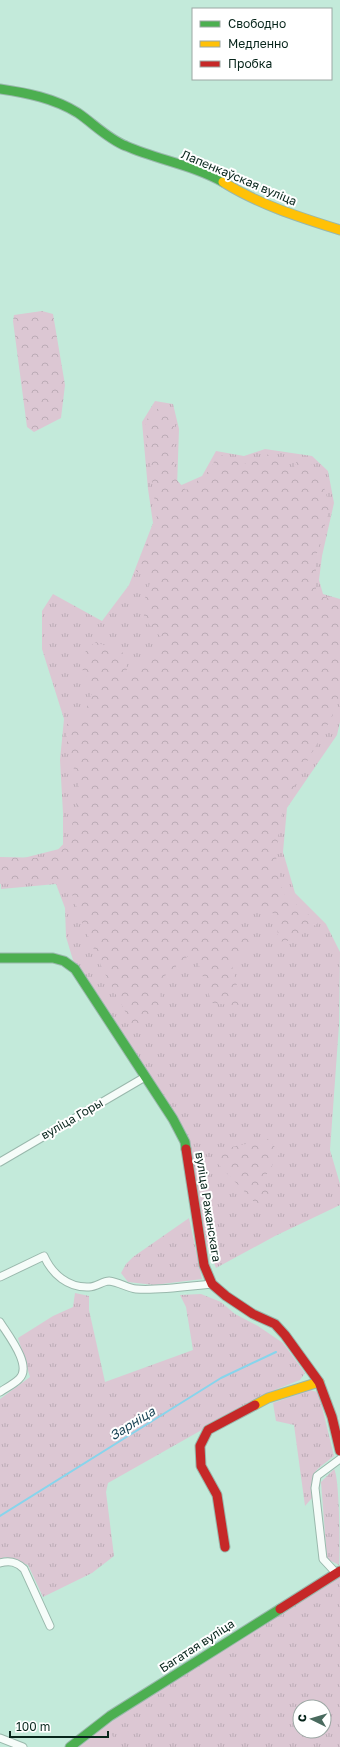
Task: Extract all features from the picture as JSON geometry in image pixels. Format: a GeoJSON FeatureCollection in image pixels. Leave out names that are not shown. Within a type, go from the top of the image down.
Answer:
{"type":"FeatureCollection","features":[{"type":"Feature","properties":{"kind":"street","name":"Лапенкаўская вуліца"},"geometry":{"type":"LineString","coordinates":[[0,89],[33,93],[46,97],[87,119],[111,138],[124,146],[213,176],[248,197],[284,212],[340,230]]}},
{"type":"Feature","properties":{"kind":"street","name":"вуліца Ражанскага"},"geometry":{"type":"LineString","coordinates":[[0,958],[53,958],[64,961],[75,969],[173,1119],[185,1142],[204,1264],[212,1284],[226,1296],[253,1314],[275,1324],[285,1335],[319,1382],[340,1446]]}},
{"type":"Feature","properties":{"kind":"street","name":"вуліца Горы"},"geometry":{"type":"LineString","coordinates":[[0,1162],[145,1077]]}},
{"type":"Feature","properties":{"kind":"street"},"geometry":{"type":"LineString","coordinates":[[0,1277],[44,1256],[49,1267],[64,1281],[79,1286],[90,1287],[108,1281],[121,1283],[135,1289],[212,1284]]}},
{"type":"Feature","properties":{"kind":"street"},"geometry":{"type":"LineString","coordinates":[[0,1322],[23,1360],[23,1368],[20,1378],[0,1392]]}},
{"type":"Feature","properties":{"kind":"street"},"geometry":{"type":"LineString","coordinates":[[225,1547],[217,1495],[201,1466],[200,1446],[208,1430],[268,1398],[319,1382]]}},
{"type":"Feature","properties":{"kind":"street"},"geometry":{"type":"LineString","coordinates":[[338,1572],[323,1559],[315,1488],[317,1476],[340,1459]]}},
{"type":"Feature","properties":{"kind":"street"},"geometry":{"type":"LineString","coordinates":[[0,1563],[12,1561],[19,1564],[24,1569],[50,1626]]}},
{"type":"Feature","properties":{"kind":"street","name":"Багатая вуліца"},"geometry":{"type":"LineString","coordinates":[[70,1747],[117,1712],[338,1572]]}},
{"type":"Feature","properties":{"kind":"street"},"geometry":{"type":"LineString","coordinates":[[0,1738],[22,1747]]}},
{"type":"Feature","properties":{"kind":"green space"},"geometry":{"type":"Polygon","coordinates":[[[42,311],[53,314],[65,385],[61,418],[34,432],[27,427],[13,321],[14,315],[42,311]]]}},
{"type":"Feature","properties":{"kind":"green space"},"geometry":{"type":"Polygon","coordinates":[[[155,401],[173,404],[179,429],[177,487],[202,476],[216,451],[244,456],[265,449],[312,456],[328,471],[334,503],[322,556],[319,580],[323,594],[340,599],[340,722],[337,735],[287,808],[283,852],[295,893],[326,924],[340,952],[339,1025],[330,1150],[340,1184],[340,1205],[275,1236],[216,1268],[205,1240],[187,1134],[73,960],[66,937],[65,908],[56,884],[1,889],[0,864],[63,848],[60,760],[64,719],[42,649],[42,611],[53,594],[102,621],[129,585],[153,523],[148,489],[142,422],[155,401]]]}},
{"type":"Feature","properties":{"kind":"green space"},"geometry":{"type":"Polygon","coordinates":[[[155,409],[167,409],[174,421],[174,477],[186,490],[210,470],[218,454],[247,464],[269,454],[280,459],[285,468],[293,469],[298,459],[311,464],[323,484],[330,507],[316,557],[316,591],[334,602],[340,602],[340,694],[332,717],[300,774],[280,820],[276,857],[283,893],[318,923],[294,940],[278,942],[277,914],[252,909],[233,924],[255,941],[244,955],[231,962],[242,1006],[212,1003],[194,951],[160,980],[161,1010],[136,1032],[103,970],[82,922],[68,883],[55,879],[0,884],[0,857],[50,858],[69,838],[80,790],[67,745],[67,724],[83,718],[93,690],[80,665],[87,648],[96,642],[126,654],[127,675],[168,645],[148,623],[141,610],[151,580],[136,571],[157,520],[145,422],[155,409]]]}},
{"type":"Feature","properties":{"kind":"green space"},"geometry":{"type":"Polygon","coordinates":[[[268,1139],[280,1153],[263,1180],[271,1199],[260,1208],[217,1163],[218,1150],[268,1139]]]}},
{"type":"Feature","properties":{"kind":"green space"},"geometry":{"type":"Polygon","coordinates":[[[189,1218],[202,1279],[154,1285],[128,1282],[121,1273],[126,1264],[133,1257],[189,1218]]]}},
{"type":"Feature","properties":{"kind":"green space"},"geometry":{"type":"Polygon","coordinates":[[[75,1293],[89,1296],[89,1310],[105,1382],[193,1350],[186,1307],[180,1295],[201,1294],[221,1302],[235,1314],[258,1326],[283,1343],[305,1373],[300,1380],[267,1393],[108,1483],[106,1492],[114,1556],[92,1573],[43,1597],[28,1565],[5,1557],[0,1559],[0,1399],[30,1377],[18,1338],[53,1316],[73,1307],[75,1293]]]}},
{"type":"Feature","properties":{"kind":"green space"},"geometry":{"type":"Polygon","coordinates":[[[310,1390],[317,1392],[319,1395],[334,1456],[315,1473],[312,1482],[312,1498],[305,1506],[294,1425],[276,1421],[273,1403],[310,1390]]]}},
{"type":"Feature","properties":{"kind":"green space"},"geometry":{"type":"Polygon","coordinates":[[[334,1469],[336,1475],[338,1501],[339,1565],[327,1559],[321,1482],[334,1469]]]}},
{"type":"Feature","properties":{"kind":"green space"},"geometry":{"type":"Polygon","coordinates":[[[340,1577],[340,1747],[79,1747],[108,1724],[239,1638],[340,1577]]]}},
{"type":"Feature","properties":{"kind":"green space"},"geometry":{"type":"Polygon","coordinates":[[[111,1733],[118,1747],[90,1747],[111,1733]]]}},
{"type":"Feature","properties":{"kind":"waterway","name":"Зарніца"},"geometry":{"type":"LineString","coordinates":[[0,1516],[221,1378],[276,1352]]}},
{"type":"Feature","properties":{"kind":"traffic: fast"},"geometry":{"type":"LineString","coordinates":[[0,89],[30,94],[59,103],[78,113],[119,143],[138,151],[200,171],[223,182]]}},
{"type":"Feature","properties":{"kind":"traffic: fast"},"geometry":{"type":"LineString","coordinates":[[0,958],[53,958],[64,961],[75,969],[173,1119],[185,1142],[186,1149]]}},
{"type":"Feature","properties":{"kind":"traffic: fast"},"geometry":{"type":"LineString","coordinates":[[70,1747],[110,1716],[280,1609]]}},
{"type":"Feature","properties":{"kind":"traffic: slow"},"geometry":{"type":"LineString","coordinates":[[223,182],[265,204],[340,230]]}},
{"type":"Feature","properties":{"kind":"traffic: slow"},"geometry":{"type":"LineString","coordinates":[[255,1405],[268,1398],[319,1382]]}},
{"type":"Feature","properties":{"kind":"traffic: jam"},"geometry":{"type":"LineString","coordinates":[[186,1149],[204,1265],[212,1284],[226,1296],[253,1314],[275,1324],[285,1335],[319,1382],[332,1417],[340,1451]]}},
{"type":"Feature","properties":{"kind":"traffic: jam"},"geometry":{"type":"LineString","coordinates":[[225,1547],[217,1495],[201,1466],[200,1446],[208,1430],[255,1405]]}},
{"type":"Feature","properties":{"kind":"traffic: jam"},"geometry":{"type":"LineString","coordinates":[[280,1609],[340,1571]]}}]}
